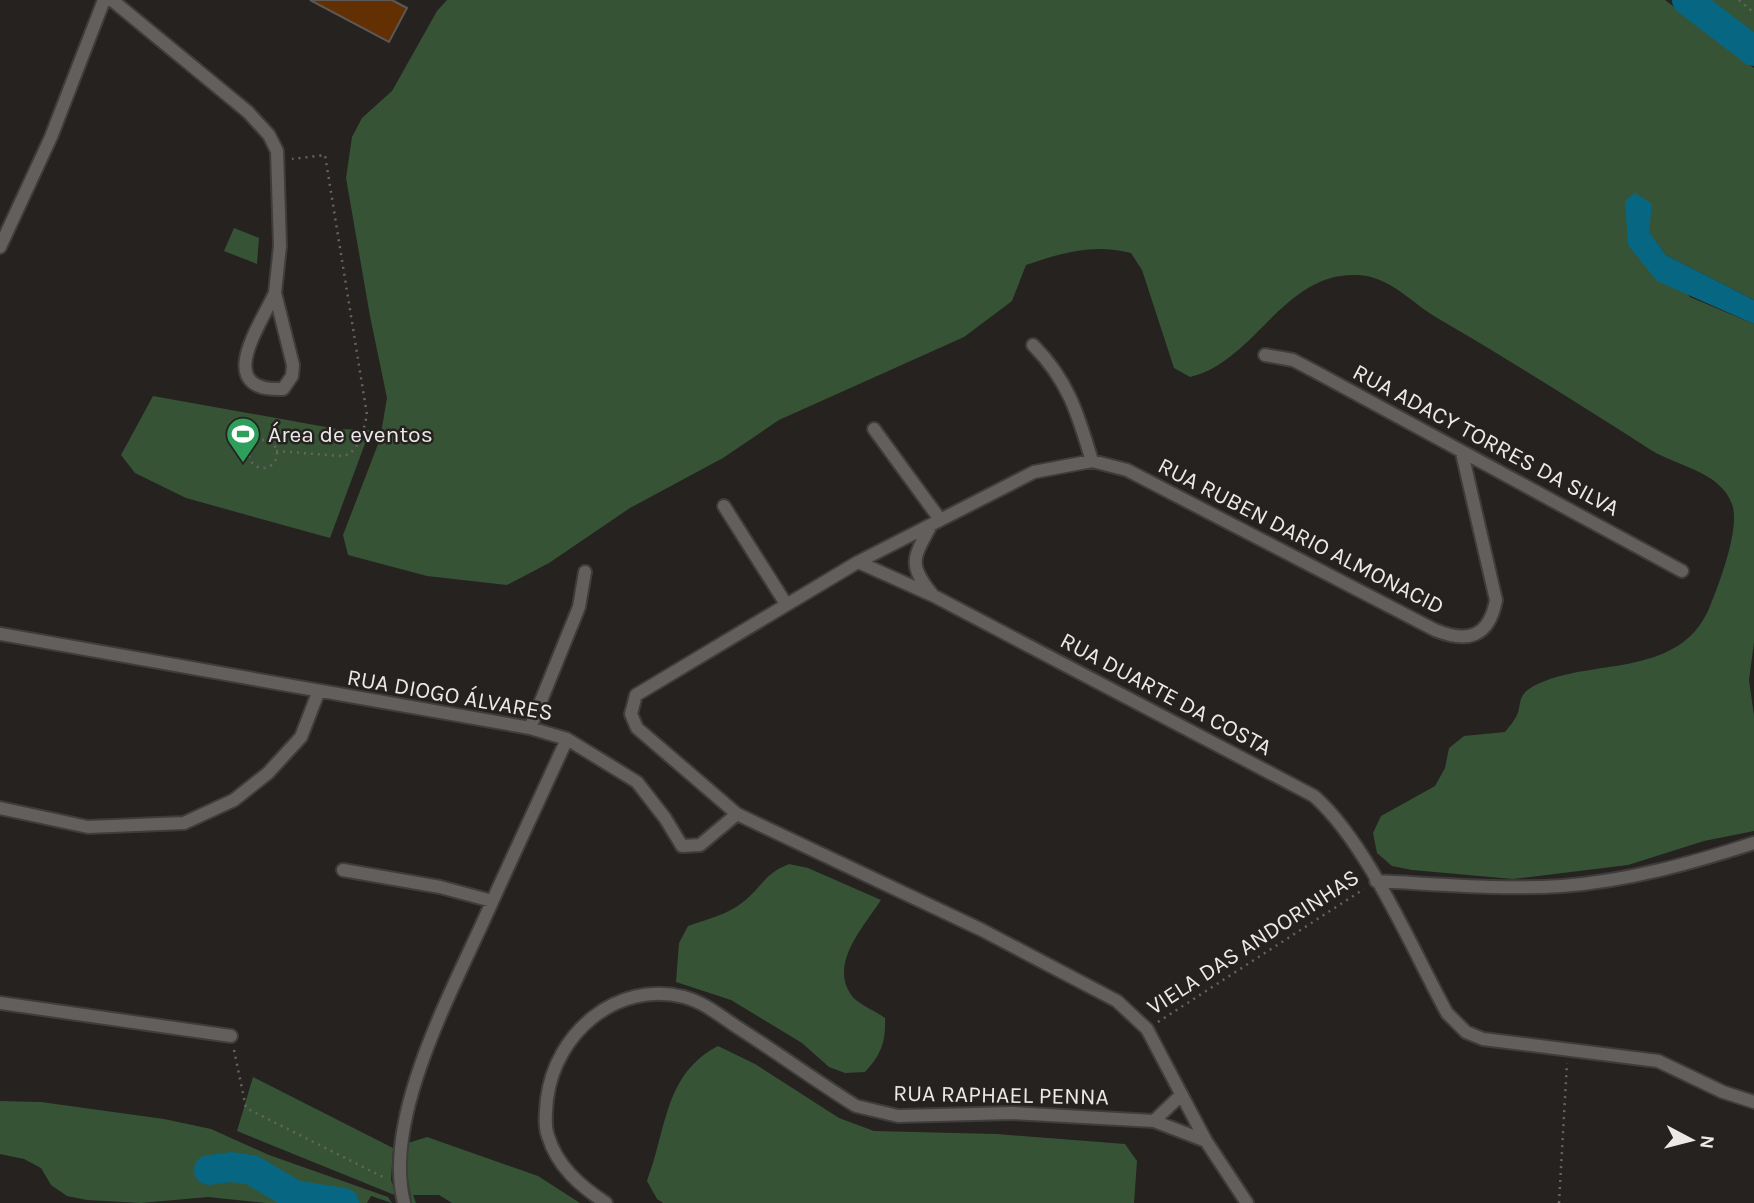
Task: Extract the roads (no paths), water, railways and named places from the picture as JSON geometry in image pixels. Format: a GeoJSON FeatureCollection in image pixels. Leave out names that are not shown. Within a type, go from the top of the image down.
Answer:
{"type":"FeatureCollection","features":[{"type":"Feature","properties":{"kind":"street"},"geometry":{"type":"LineString","coordinates":[[0,247],[51,137],[104,0]]}},
{"type":"Feature","properties":{"kind":"street"},"geometry":{"type":"LineString","coordinates":[[112,0],[248,112],[269,135],[278,160],[280,246],[275,293],[244,365],[246,379],[253,387],[267,390],[283,389],[292,376],[293,365],[275,293]]}},
{"type":"Feature","properties":{"kind":"street"},"geometry":{"type":"LineString","coordinates":[[1033,345],[1054,366],[1066,386],[1092,461]]}},
{"type":"Feature","properties":{"kind":"street","name":"RUA ADACY TORRES DA SILVA"},"geometry":{"type":"LineString","coordinates":[[1265,355],[1293,360],[1682,571]]}},
{"type":"Feature","properties":{"kind":"street"},"geometry":{"type":"LineString","coordinates":[[874,429],[935,522],[916,553],[914,567],[918,577],[934,596]]}},
{"type":"Feature","properties":{"kind":"street","name":"RUA RUBEN DARIO ALMONACID"},"geometry":{"type":"LineString","coordinates":[[858,562],[1034,471],[1092,461],[1127,470],[1453,638],[1470,637],[1483,630],[1493,618],[1496,600],[1462,453]]}},
{"type":"Feature","properties":{"kind":"street"},"geometry":{"type":"LineString","coordinates":[[724,506],[786,604]]}},
{"type":"Feature","properties":{"kind":"street"},"geometry":{"type":"LineString","coordinates":[[858,562],[647,686],[636,695],[632,704],[631,714],[637,728],[737,814],[982,930],[1117,1001],[1147,1029],[1206,1141],[1247,1203]]}},
{"type":"Feature","properties":{"kind":"street","name":"RUA DUARTE DA COSTA"},"geometry":{"type":"LineString","coordinates":[[858,562],[934,596],[1314,796],[1335,815],[1376,881],[1447,1013],[1466,1032],[1483,1039],[1658,1061],[1723,1092],[1754,1102]]}},
{"type":"Feature","properties":{"kind":"street"},"geometry":{"type":"LineString","coordinates":[[530,727],[579,607],[584,572]]}},
{"type":"Feature","properties":{"kind":"street","name":"RUA DIOGO ÁLVARES"},"geometry":{"type":"LineString","coordinates":[[0,634],[318,692],[530,727],[567,739],[448,1000],[410,1098],[401,1166],[404,1203]]}},
{"type":"Feature","properties":{"kind":"street"},"geometry":{"type":"LineString","coordinates":[[0,808],[88,827],[184,823],[234,800],[268,773],[300,737],[318,692]]}},
{"type":"Feature","properties":{"kind":"street"},"geometry":{"type":"LineString","coordinates":[[567,739],[637,782],[652,798],[682,846],[700,845],[737,814]]}},
{"type":"Feature","properties":{"kind":"street"},"geometry":{"type":"LineString","coordinates":[[1376,881],[1501,887],[1563,886],[1684,865],[1754,843]]}},
{"type":"Feature","properties":{"kind":"street"},"geometry":{"type":"LineString","coordinates":[[343,870],[440,887],[492,901]]}},
{"type":"Feature","properties":{"kind":"street","name":"RUA RAPHAEL PENNA"},"geometry":{"type":"LineString","coordinates":[[606,1203],[577,1184],[557,1157],[547,1134],[549,1082],[560,1051],[579,1028],[606,1008],[631,999],[655,995],[684,997],[714,1012],[856,1106],[878,1114],[1026,1114],[1154,1121],[1206,1141]]}},
{"type":"Feature","properties":{"kind":"street"},"geometry":{"type":"LineString","coordinates":[[0,1003],[231,1036]]}},
{"type":"Feature","properties":{"kind":"street"},"geometry":{"type":"LineString","coordinates":[[1154,1121],[1181,1095]]}},
{"type":"Feature","properties":{"kind":"water"},"geometry":{"type":"Polygon","coordinates":[[[1635,193],[1652,204],[1649,232],[1666,255],[1754,300],[1754,324],[1657,281],[1628,245],[1625,201],[1635,193]]]}},
{"type":"Feature","properties":{"kind":"waterway"},"geometry":{"type":"LineString","coordinates":[[1687,0],[1754,51]]}},
{"type":"Feature","properties":{"kind":"waterway"},"geometry":{"type":"LineString","coordinates":[[209,1170],[231,1167],[252,1170],[294,1195],[344,1203]]}},
{"type":"Feature","properties":{"kind":"place","name":"Área de eventos"},"geometry":{"type":"Point","coordinates":[243,464]}}]}
